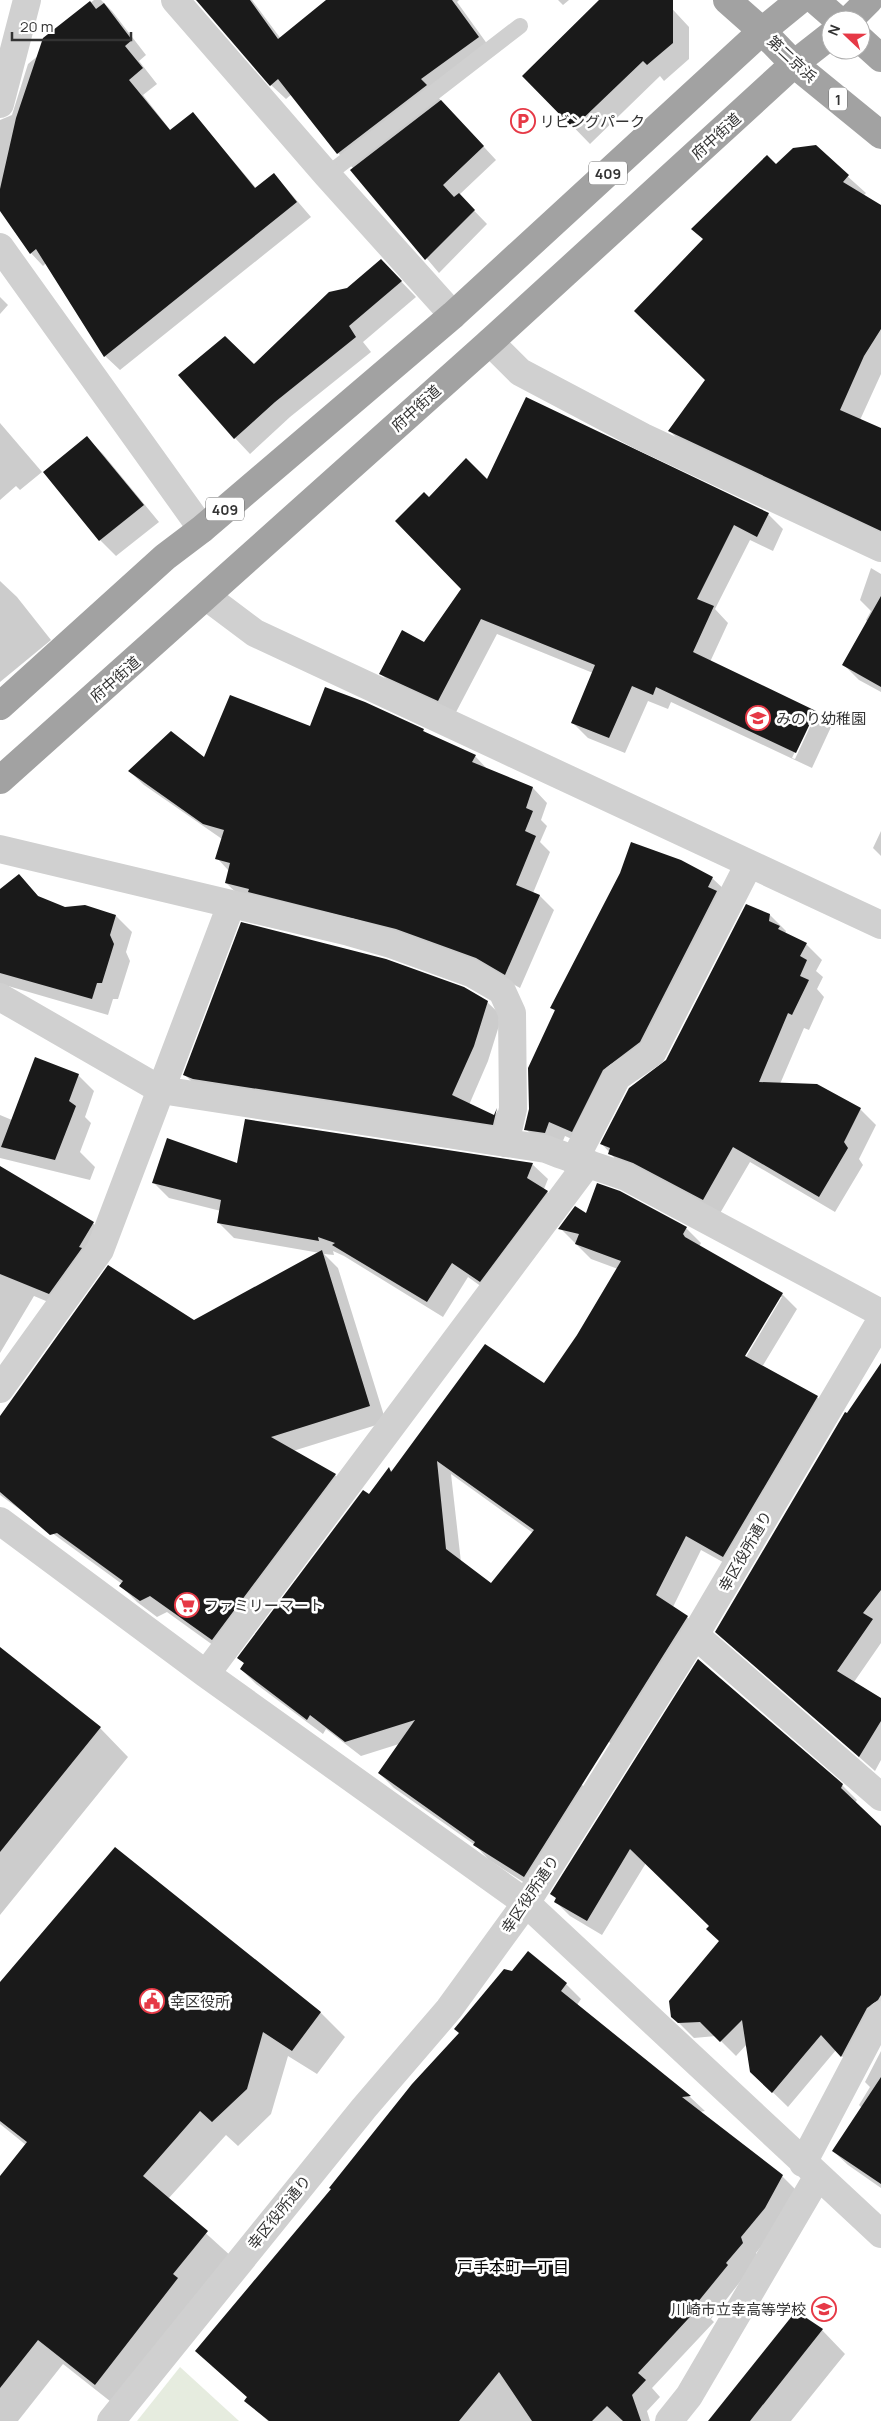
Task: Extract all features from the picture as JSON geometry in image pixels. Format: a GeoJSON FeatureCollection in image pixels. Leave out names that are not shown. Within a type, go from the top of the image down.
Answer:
{"type":"FeatureCollection","features":[{"type":"Feature","properties":{"kind":"highway","name":"第二京浜"},"geometry":{"type":"LineString","coordinates":[[727,0],[762,31],[794,64],[881,135]]}},
{"type":"Feature","properties":{"kind":"highway","name":"409"},"geometry":{"type":"LineString","coordinates":[[0,706],[165,557],[202,529],[453,315],[762,31],[800,0]]}},
{"type":"Feature","properties":{"kind":"highway"},"geometry":{"type":"LineString","coordinates":[[815,0],[826,10]]}},
{"type":"Feature","properties":{"kind":"highway"},"geometry":{"type":"LineString","coordinates":[[859,10],[869,0]]}},
{"type":"Feature","properties":{"kind":"highway","name":"府中街道"},"geometry":{"type":"LineString","coordinates":[[0,780],[207,597],[490,342],[794,64],[821,44]]}},
{"type":"Feature","properties":{"kind":"highway"},"geometry":{"type":"LineString","coordinates":[[871,49],[881,58]]}},
{"type":"Feature","properties":{"kind":"street"},"geometry":{"type":"LineString","coordinates":[[0,104],[27,0]]}},
{"type":"Feature","properties":{"kind":"street"},"geometry":{"type":"LineString","coordinates":[[175,0],[327,176],[453,315]]}},
{"type":"Feature","properties":{"kind":"street"},"geometry":{"type":"LineString","coordinates":[[0,247],[202,529]]}},
{"type":"Feature","properties":{"kind":"street"},"geometry":{"type":"LineString","coordinates":[[490,342],[520,372],[529,377],[643,437],[881,548]]}},
{"type":"Feature","properties":{"kind":"street"},"geometry":{"type":"LineString","coordinates":[[207,597],[255,633],[881,926]]}},
{"type":"Feature","properties":{"kind":"street"},"geometry":{"type":"LineString","coordinates":[[0,849],[349,932],[391,944],[471,973],[502,992],[512,1013],[513,1109],[505,1143]]}},
{"type":"Feature","properties":{"kind":"street"},"geometry":{"type":"LineString","coordinates":[[206,1674],[581,1162],[617,1077],[652,1053],[749,864]]}},
{"type":"Feature","properties":{"kind":"street"},"geometry":{"type":"LineString","coordinates":[[0,1389],[100,1250],[231,905]]}},
{"type":"Feature","properties":{"kind":"street"},"geometry":{"type":"LineString","coordinates":[[0,997],[161,1090],[546,1149],[626,1177],[881,1313]]}},
{"type":"Feature","properties":{"kind":"street","name":"幸区役所通り"},"geometry":{"type":"LineString","coordinates":[[110,2421],[358,2115],[449,2008],[526,1903],[696,1635],[881,1320]]}},
{"type":"Feature","properties":{"kind":"street"},"geometry":{"type":"LineString","coordinates":[[0,1521],[206,1674],[526,1903],[881,2234]]}},
{"type":"Feature","properties":{"kind":"street"},"geometry":{"type":"LineString","coordinates":[[696,1635],[881,1796]]}},
{"type":"Feature","properties":{"kind":"street"},"geometry":{"type":"LineString","coordinates":[[669,2421],[689,2396],[811,2170],[881,2015]]}},
{"type":"Feature","properties":{"kind":"lane"},"geometry":{"type":"LineString","coordinates":[[327,176],[520,26]]}},
{"type":"Feature","properties":{"kind":"shaded area"},"geometry":{"type":"Polygon","coordinates":[[[180,2367],[239,2421],[137,2421],[180,2367]]]}},
{"type":"Feature","properties":{"kind":"building"},"geometry":{"type":"Polygon","coordinates":[[[196,0],[250,0],[278,39],[326,0],[452,0],[479,37],[421,79],[427,85],[337,154],[278,79],[270,86],[196,0]]]}},
{"type":"Feature","properties":{"kind":"building"},"geometry":{"type":"Polygon","coordinates":[[[599,0],[673,0],[673,43],[647,65],[643,61],[573,128],[522,76],[599,0]]]}},
{"type":"Feature","properties":{"kind":"building"},"geometry":{"type":"Polygon","coordinates":[[[90,1],[96,9],[104,3],[132,40],[125,46],[143,68],[129,80],[170,130],[193,112],[255,188],[274,173],[297,202],[104,357],[36,249],[30,254],[0,211],[0,189],[16,118],[43,38],[90,1]]]}},
{"type":"Feature","properties":{"kind":"building"},"geometry":{"type":"Polygon","coordinates":[[[441,100],[484,146],[443,185],[454,197],[459,193],[475,210],[425,260],[350,170],[441,100]]]}},
{"type":"Feature","properties":{"kind":"building"},"geometry":{"type":"Polygon","coordinates":[[[816,145],[849,175],[843,182],[881,205],[881,329],[864,356],[840,410],[881,428],[881,531],[668,431],[705,380],[634,311],[703,239],[691,229],[767,155],[776,164],[793,148],[816,145]]]}},
{"type":"Feature","properties":{"kind":"building"},"geometry":{"type":"Polygon","coordinates":[[[381,259],[402,281],[349,326],[356,337],[275,402],[234,439],[178,375],[225,336],[254,364],[329,292],[347,288],[381,259]]]}},
{"type":"Feature","properties":{"kind":"building"},"geometry":{"type":"Polygon","coordinates":[[[526,397],[769,513],[757,537],[734,525],[697,599],[714,606],[693,652],[816,711],[796,753],[656,687],[653,695],[632,686],[609,738],[571,723],[595,665],[481,619],[438,701],[379,674],[402,630],[424,642],[461,589],[395,521],[424,492],[429,497],[466,458],[487,479],[526,397]]]}},
{"type":"Feature","properties":{"kind":"building"},"geometry":{"type":"Polygon","coordinates":[[[87,436],[144,505],[99,541],[43,472],[87,436]]]}},
{"type":"Feature","properties":{"kind":"building"},"geometry":{"type":"Polygon","coordinates":[[[881,596],[881,687],[842,665],[881,596]]]}},
{"type":"Feature","properties":{"kind":"building"},"geometry":{"type":"Polygon","coordinates":[[[325,687],[365,702],[424,729],[423,731],[476,755],[472,762],[533,787],[526,808],[533,811],[525,831],[536,836],[516,885],[540,895],[505,975],[476,958],[396,929],[248,892],[249,889],[225,883],[230,863],[215,859],[224,830],[203,824],[128,771],[171,731],[204,757],[230,695],[310,726],[325,687]]]}},
{"type":"Feature","properties":{"kind":"building"},"geometry":{"type":"Polygon","coordinates":[[[631,842],[681,860],[713,877],[708,887],[717,891],[640,1042],[603,1070],[572,1132],[549,1122],[545,1133],[524,1130],[529,1109],[528,1068],[555,1010],[550,1008],[620,873],[631,842]]]}},
{"type":"Feature","properties":{"kind":"building"},"geometry":{"type":"Polygon","coordinates":[[[19,874],[38,896],[65,907],[85,905],[116,915],[110,935],[114,944],[102,983],[97,983],[92,999],[0,973],[0,889],[19,874]]]}},
{"type":"Feature","properties":{"kind":"building"},"geometry":{"type":"Polygon","coordinates":[[[746,904],[770,914],[769,921],[780,926],[778,929],[807,943],[800,956],[807,960],[800,976],[809,980],[792,1015],[788,1013],[759,1082],[817,1084],[861,1108],[844,1142],[848,1148],[819,1197],[733,1147],[703,1200],[633,1163],[608,1154],[610,1148],[600,1144],[629,1088],[666,1060],[746,904]]]}},
{"type":"Feature","properties":{"kind":"building"},"geometry":{"type":"Polygon","coordinates":[[[241,922],[386,959],[464,987],[488,1001],[474,1046],[452,1095],[494,1115],[497,1108],[493,1125],[193,1079],[183,1075],[241,922]]]}},
{"type":"Feature","properties":{"kind":"building"},"geometry":{"type":"Polygon","coordinates":[[[35,1057],[79,1074],[69,1101],[76,1106],[55,1160],[1,1147],[35,1057]]]}},
{"type":"Feature","properties":{"kind":"building"},"geometry":{"type":"Polygon","coordinates":[[[245,1119],[533,1163],[527,1178],[548,1191],[480,1282],[452,1263],[427,1302],[332,1245],[335,1243],[318,1237],[319,1241],[217,1223],[221,1200],[152,1183],[167,1138],[237,1163],[245,1119]]]}},
{"type":"Feature","properties":{"kind":"building"},"geometry":{"type":"Polygon","coordinates":[[[0,1166],[94,1222],[79,1247],[82,1248],[49,1294],[0,1274],[0,1166]]]}},
{"type":"Feature","properties":{"kind":"building"},"geometry":{"type":"Polygon","coordinates":[[[597,1183],[620,1191],[687,1227],[683,1234],[685,1237],[783,1293],[745,1356],[818,1396],[723,1557],[686,1536],[656,1595],[688,1616],[524,1877],[473,1845],[475,1842],[378,1773],[415,1720],[345,1742],[310,1715],[307,1720],[240,1669],[244,1663],[237,1658],[363,1490],[369,1494],[389,1467],[391,1472],[485,1344],[544,1383],[577,1335],[621,1261],[575,1244],[579,1234],[558,1229],[575,1206],[586,1213],[597,1183]],[[437,1461],[446,1549],[491,1583],[534,1530],[437,1461]]]}},
{"type":"Feature","properties":{"kind":"building"},"geometry":{"type":"Polygon","coordinates":[[[322,1250],[370,1406],[271,1437],[336,1474],[212,1640],[150,1596],[140,1601],[119,1586],[123,1581],[57,1533],[50,1535],[0,1492],[0,1416],[108,1265],[194,1320],[322,1250]]]}},
{"type":"Feature","properties":{"kind":"building"},"geometry":{"type":"Polygon","coordinates":[[[881,1363],[881,1590],[863,1613],[873,1619],[837,1671],[881,1698],[881,1721],[859,1757],[715,1632],[845,1412],[847,1413],[881,1363]]]}},
{"type":"Feature","properties":{"kind":"building"},"geometry":{"type":"Polygon","coordinates":[[[0,1647],[101,1727],[0,1852],[0,1647]]]}},
{"type":"Feature","properties":{"kind":"building"},"geometry":{"type":"Polygon","coordinates":[[[698,1659],[843,1784],[841,1788],[881,1826],[881,1995],[878,2000],[867,2008],[841,2057],[821,2035],[772,2093],[750,2072],[742,2020],[720,2042],[700,2022],[678,2023],[671,2017],[669,2001],[719,1941],[706,1929],[709,1926],[630,1849],[587,1921],[554,1902],[556,1898],[550,1894],[698,1659]]]}},
{"type":"Feature","properties":{"kind":"building"},"geometry":{"type":"Polygon","coordinates":[[[115,1847],[321,2012],[292,2051],[263,2032],[247,2089],[212,2122],[200,2111],[143,2176],[208,2231],[173,2274],[178,2278],[95,2385],[38,2340],[0,2388],[0,2176],[27,2142],[0,2121],[0,1982],[115,1847]]]}},
{"type":"Feature","properties":{"kind":"building"},"geometry":{"type":"Polygon","coordinates":[[[528,1951],[567,1983],[561,1991],[691,2096],[682,2097],[783,2175],[765,2208],[741,2237],[743,2243],[726,2263],[728,2265],[697,2303],[700,2306],[638,2373],[646,2380],[632,2395],[641,2421],[623,2421],[607,2406],[592,2421],[532,2421],[499,2372],[459,2421],[269,2421],[244,2401],[247,2397],[195,2351],[331,2189],[329,2188],[412,2084],[459,2033],[454,2029],[504,1969],[512,1971],[528,1951]]]}},
{"type":"Feature","properties":{"kind":"building"},"geometry":{"type":"Polygon","coordinates":[[[881,2077],[881,2184],[832,2151],[881,2077]]]}},
{"type":"Feature","properties":{"kind":"building"},"geometry":{"type":"Polygon","coordinates":[[[796,2311],[823,2329],[750,2421],[708,2421],[796,2311]]]}},
{"type":"Feature","properties":{"kind":"place","name":"リビングパーク"},"geometry":{"type":"Point","coordinates":[523,121]}},
{"type":"Feature","properties":{"kind":"place","name":"みのり幼稚園"},"geometry":{"type":"Point","coordinates":[758,718]}},
{"type":"Feature","properties":{"kind":"place","name":"ファミリーマート"},"geometry":{"type":"Point","coordinates":[187,1605]}},
{"type":"Feature","properties":{"kind":"place","name":"幸区役所"},"geometry":{"type":"Point","coordinates":[152,2001]}},
{"type":"Feature","properties":{"kind":"place","name":"川崎市立幸高等学校"},"geometry":{"type":"Point","coordinates":[824,2309]}},
{"type":"Feature","properties":{"kind":"district","name":"戸手本町一丁目"},"geometry":{"type":"Point","coordinates":[513,2267]}}]}
